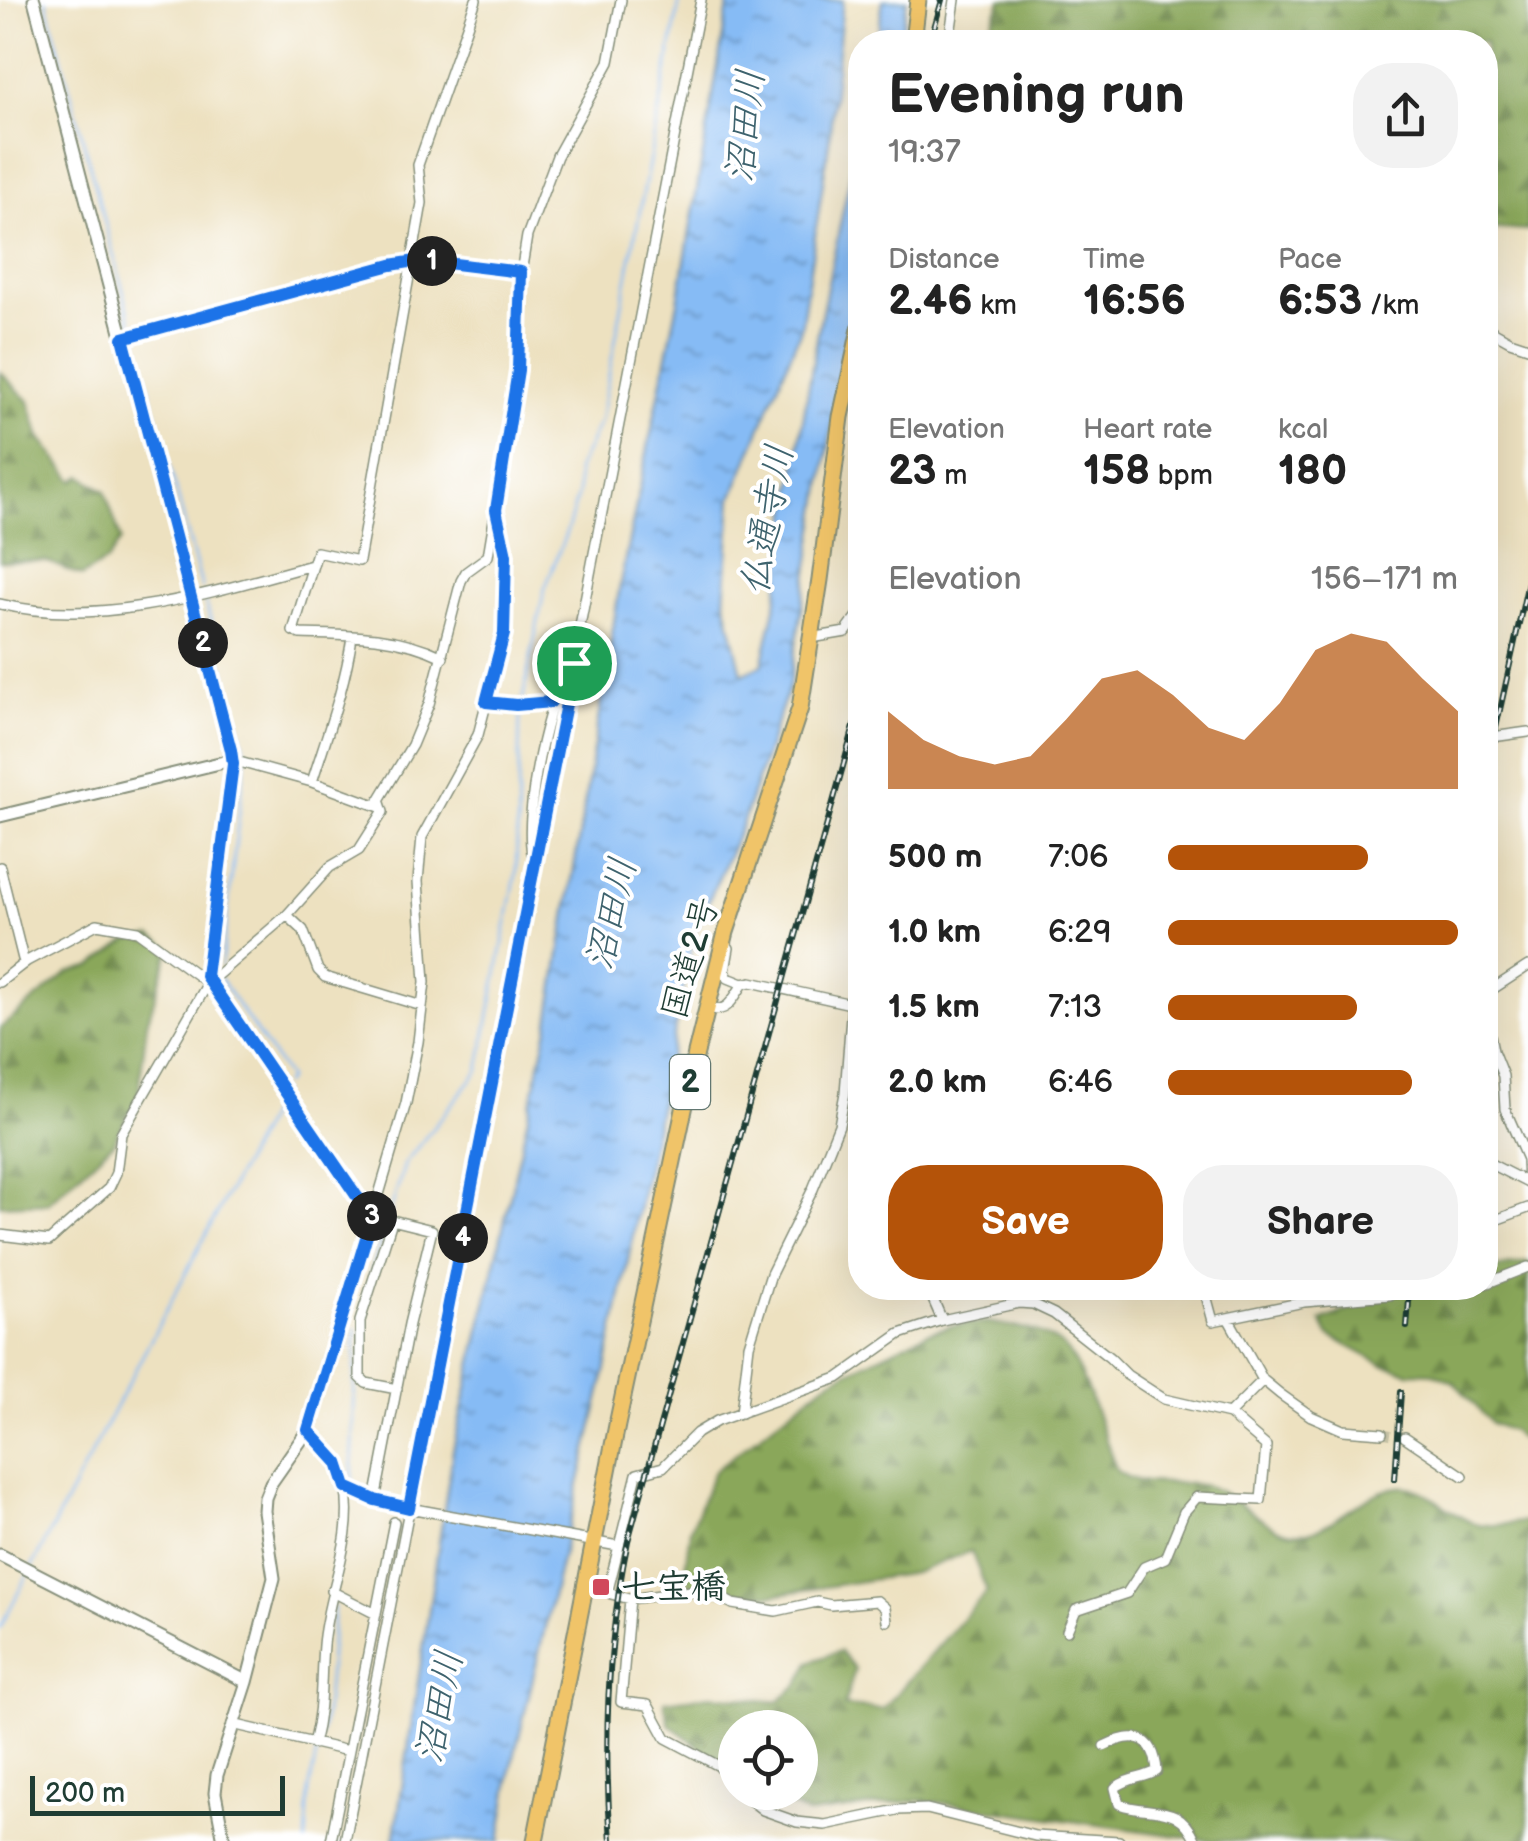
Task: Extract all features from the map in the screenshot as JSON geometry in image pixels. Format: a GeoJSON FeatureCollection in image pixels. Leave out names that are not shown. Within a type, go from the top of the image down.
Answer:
{"type":"FeatureCollection","features":[{"type":"Feature","properties":{"kind":"highway"},"geometry":{"type":"LineString","coordinates":[[914,30],[918,0]]}},
{"type":"Feature","properties":{"kind":"highway","name":"国道2号"},"geometry":{"type":"LineString","coordinates":[[535,1841],[589,1541],[707,1009],[736,904],[800,708],[848,388]]}},
{"type":"Feature","properties":{"kind":"street"},"geometry":{"type":"LineString","coordinates":[[34,0],[235,760],[208,984]]}},
{"type":"Feature","properties":{"kind":"street"},"geometry":{"type":"LineString","coordinates":[[443,657],[416,644],[293,631],[317,552],[360,561],[422,203],[418,165],[476,0]]}},
{"type":"Feature","properties":{"kind":"street"},"geometry":{"type":"LineString","coordinates":[[0,1235],[49,1240],[108,1188],[116,1173],[120,1134],[208,984],[287,915],[330,867],[359,850],[383,812],[379,800],[412,745],[443,657],[461,581],[466,572],[488,556],[518,370],[521,272],[527,236],[557,156],[609,62],[622,0]]}},
{"type":"Feature","properties":{"kind":"street"},"geometry":{"type":"LineString","coordinates":[[345,1841],[702,0]]}},
{"type":"Feature","properties":{"kind":"street"},"geometry":{"type":"LineString","coordinates":[[951,30],[955,0]]}},
{"type":"Feature","properties":{"kind":"street"},"geometry":{"type":"LineString","coordinates":[[123,338],[412,261],[521,272]]}},
{"type":"Feature","properties":{"kind":"street"},"geometry":{"type":"LineString","coordinates":[[1498,335],[1528,346]]}},
{"type":"Feature","properties":{"kind":"street"},"geometry":{"type":"LineString","coordinates":[[224,1841],[216,1775],[247,1682],[274,1578],[265,1498],[271,1482],[308,1430],[377,1212],[406,1103],[425,982],[418,881],[422,838],[478,735],[504,634],[506,555],[496,510]]}},
{"type":"Feature","properties":{"kind":"street"},"geometry":{"type":"LineString","coordinates":[[0,604],[76,614],[191,597],[312,565]]}},
{"type":"Feature","properties":{"kind":"street"},"geometry":{"type":"LineString","coordinates":[[811,638],[848,629]]}},
{"type":"Feature","properties":{"kind":"street"},"geometry":{"type":"LineString","coordinates":[[312,782],[346,678],[352,637]]}},
{"type":"Feature","properties":{"kind":"street"},"geometry":{"type":"LineString","coordinates":[[537,854],[532,852],[530,841],[532,810],[551,702],[574,663]]}},
{"type":"Feature","properties":{"kind":"street"},"geometry":{"type":"LineString","coordinates":[[486,702],[551,702]]}},
{"type":"Feature","properties":{"kind":"street"},"geometry":{"type":"LineString","coordinates":[[1498,736],[1528,732]]}},
{"type":"Feature","properties":{"kind":"street"},"geometry":{"type":"LineString","coordinates":[[0,816],[235,760],[380,807]]}},
{"type":"Feature","properties":{"kind":"street"},"geometry":{"type":"LineString","coordinates":[[0,866],[27,962]]}},
{"type":"Feature","properties":{"kind":"street"},"geometry":{"type":"LineString","coordinates":[[736,904],[741,906],[730,938],[725,971],[728,978],[848,1002]]}},
{"type":"Feature","properties":{"kind":"street"},"geometry":{"type":"LineString","coordinates":[[287,915],[303,930],[318,970],[325,976],[422,1006]]}},
{"type":"Feature","properties":{"kind":"street"},"geometry":{"type":"LineString","coordinates":[[0,982],[27,962],[96,924],[138,930],[208,984],[358,1198],[392,1220],[432,1230],[375,1500]]}},
{"type":"Feature","properties":{"kind":"street"},"geometry":{"type":"LineString","coordinates":[[1498,986],[1528,966]]}},
{"type":"Feature","properties":{"kind":"street"},"geometry":{"type":"LineString","coordinates":[[707,1009],[718,1012],[728,1008],[743,984]]}},
{"type":"Feature","properties":{"kind":"street"},"geometry":{"type":"LineString","coordinates":[[1498,1063],[1505,1108],[1526,1159],[1528,1183]]}},
{"type":"Feature","properties":{"kind":"street"},"geometry":{"type":"LineString","coordinates":[[741,1413],[749,1345],[771,1274],[839,1125],[848,1069]]}},
{"type":"Feature","properties":{"kind":"street"},"geometry":{"type":"LineString","coordinates":[[1498,1168],[1528,1183]]}},
{"type":"Feature","properties":{"kind":"street"},"geometry":{"type":"LineString","coordinates":[[1498,1219],[1528,1208]]}},
{"type":"Feature","properties":{"kind":"street"},"geometry":{"type":"LineString","coordinates":[[392,1220],[360,1321],[360,1378],[366,1384],[396,1389]]}},
{"type":"Feature","properties":{"kind":"street"},"geometry":{"type":"LineString","coordinates":[[1498,1279],[1528,1266]]}},
{"type":"Feature","properties":{"kind":"street"},"geometry":{"type":"LineString","coordinates":[[933,1300],[942,1320]]}},
{"type":"Feature","properties":{"kind":"street"},"geometry":{"type":"LineString","coordinates":[[1207,1300],[1213,1321],[1326,1300]]}},
{"type":"Feature","properties":{"kind":"street"},"geometry":{"type":"LineString","coordinates":[[886,1622],[885,1608],[877,1601],[830,1605],[817,1602],[776,1611],[733,1604],[716,1595],[690,1592],[630,1599],[608,1590],[637,1474],[662,1468],[698,1432],[717,1421],[838,1378],[875,1348],[900,1334],[1018,1303],[1033,1304],[1054,1314],[1142,1387],[1164,1399],[1229,1414],[1266,1446],[1261,1500],[1196,1497],[1184,1512],[1165,1558],[1144,1566],[1128,1593],[1076,1610],[1068,1631]]}},
{"type":"Feature","properties":{"kind":"street"},"geometry":{"type":"LineString","coordinates":[[1228,1318],[1263,1380],[1311,1416],[1344,1430],[1382,1433]]}},
{"type":"Feature","properties":{"kind":"street"},"geometry":{"type":"LineString","coordinates":[[1229,1414],[1263,1380]]}},
{"type":"Feature","properties":{"kind":"street"},"geometry":{"type":"LineString","coordinates":[[308,1430],[338,1463],[346,1487],[345,1538],[323,1645],[322,1708],[314,1744]]}},
{"type":"Feature","properties":{"kind":"street"},"geometry":{"type":"LineString","coordinates":[[1405,1437],[1464,1476]]}},
{"type":"Feature","properties":{"kind":"street"},"geometry":{"type":"LineString","coordinates":[[346,1487],[375,1500],[618,1546]]}},
{"type":"Feature","properties":{"kind":"street"},"geometry":{"type":"LineString","coordinates":[[331,1841],[394,1522]]}},
{"type":"Feature","properties":{"kind":"street"},"geometry":{"type":"LineString","coordinates":[[0,1556],[247,1682]]}},
{"type":"Feature","properties":{"kind":"street"},"geometry":{"type":"LineString","coordinates":[[331,1592],[376,1614]]}},
{"type":"Feature","properties":{"kind":"street"},"geometry":{"type":"LineString","coordinates":[[630,1599],[621,1702],[648,1705],[666,1738],[718,1766]]}},
{"type":"Feature","properties":{"kind":"street"},"geometry":{"type":"LineString","coordinates":[[232,1724],[348,1751]]}},
{"type":"Feature","properties":{"kind":"street"},"geometry":{"type":"LineString","coordinates":[[1104,1746],[1124,1736],[1135,1735],[1146,1742],[1156,1760],[1156,1771],[1124,1780],[1115,1788],[1119,1804],[1180,1816],[1190,1826],[1196,1841]]}},
{"type":"Feature","properties":{"kind":"street"},"geometry":{"type":"LineString","coordinates":[[763,1810],[797,1822],[825,1825],[927,1808],[1035,1836],[1119,1841]]}},
{"type":"Feature","properties":{"kind":"green space"},"geometry":{"type":"Polygon","coordinates":[[[1001,0],[1528,0],[1528,231],[1498,229],[1498,30],[989,30],[1001,0]]]}},
{"type":"Feature","properties":{"kind":"green space"},"geometry":{"type":"Polygon","coordinates":[[[0,372],[29,401],[40,437],[74,481],[82,476],[105,491],[121,540],[108,560],[82,576],[46,561],[0,561],[0,372]]]}},
{"type":"Feature","properties":{"kind":"green space"},"geometry":{"type":"Polygon","coordinates":[[[152,936],[170,948],[147,1023],[138,1096],[113,1143],[48,1203],[0,1205],[0,1028],[68,973],[92,966],[129,940],[152,936]]]}},
{"type":"Feature","properties":{"kind":"green space"},"geometry":{"type":"Polygon","coordinates":[[[1528,1262],[1528,1444],[1491,1423],[1454,1382],[1434,1373],[1408,1372],[1382,1364],[1328,1335],[1321,1321],[1374,1300],[1498,1300],[1498,1268],[1528,1262]]]}},
{"type":"Feature","properties":{"kind":"green space"},"geometry":{"type":"Polygon","coordinates":[[[986,1322],[1043,1334],[1060,1344],[1084,1383],[1117,1471],[1127,1477],[1218,1490],[1265,1522],[1289,1532],[1313,1530],[1373,1495],[1399,1487],[1419,1490],[1474,1523],[1528,1521],[1528,1841],[1214,1841],[922,1800],[808,1814],[799,1810],[818,1810],[818,1710],[718,1710],[718,1761],[669,1724],[664,1701],[711,1695],[777,1702],[798,1685],[810,1662],[840,1651],[855,1669],[844,1706],[883,1709],[987,1591],[971,1551],[914,1573],[772,1595],[691,1590],[685,1569],[690,1530],[714,1471],[827,1382],[927,1333],[986,1322]]]}},
{"type":"Feature","properties":{"kind":"water","name":"沼田川"},"geometry":{"type":"Polygon","coordinates":[[[729,0],[843,0],[829,143],[801,329],[732,498],[725,601],[742,674],[762,665],[777,599],[819,327],[848,186],[848,329],[789,687],[742,824],[695,932],[603,1383],[511,1770],[500,1841],[394,1841],[453,1450],[548,1028],[621,579],[678,302],[729,0]]]}},
{"type":"Feature","properties":{"kind":"water"},"geometry":{"type":"Polygon","coordinates":[[[883,0],[907,0],[902,30],[879,30],[883,0]]]}},
{"type":"Feature","properties":{"kind":"waterway"},"geometry":{"type":"LineString","coordinates":[[46,0],[134,332]]}},
{"type":"Feature","properties":{"kind":"waterway"},"geometry":{"type":"LineString","coordinates":[[389,1216],[405,1163],[479,1070],[516,874],[520,713],[544,591],[578,494],[577,470],[600,421],[680,0]]}},
{"type":"Feature","properties":{"kind":"waterway"},"geometry":{"type":"LineString","coordinates":[[136,340],[202,588]]}},
{"type":"Feature","properties":{"kind":"waterway"},"geometry":{"type":"LineString","coordinates":[[204,596],[246,754],[221,966]]}},
{"type":"Feature","properties":{"kind":"waterway"},"geometry":{"type":"LineString","coordinates":[[220,979],[288,1078],[284,1084]]}},
{"type":"Feature","properties":{"kind":"waterway"},"geometry":{"type":"LineString","coordinates":[[32,1567],[281,1091]]}},
{"type":"Feature","properties":{"kind":"waterway"},"geometry":{"type":"LineString","coordinates":[[371,1273],[386,1223]]}},
{"type":"Feature","properties":{"kind":"waterway"},"geometry":{"type":"LineString","coordinates":[[352,1486],[356,1329]]}},
{"type":"Feature","properties":{"kind":"waterway"},"geometry":{"type":"LineString","coordinates":[[0,1628],[28,1574]]}},
{"type":"Feature","properties":{"kind":"waterway"},"geometry":{"type":"LineString","coordinates":[[306,1841],[309,1790],[325,1713],[334,1607]]}},
{"type":"Feature","properties":{"kind":"tunnel"},"geometry":{"type":"LineString","coordinates":[[1382,1433],[1405,1437]]}},
{"type":"Feature","properties":{"kind":"railway"},"geometry":{"type":"LineString","coordinates":[[933,30],[942,0]]}},
{"type":"Feature","properties":{"kind":"railway"},"geometry":{"type":"LineString","coordinates":[[1498,719],[1528,582]]}},
{"type":"Feature","properties":{"kind":"railway"},"geometry":{"type":"LineString","coordinates":[[611,1841],[609,1690],[615,1616],[628,1541],[848,748]]}},
{"type":"Feature","properties":{"kind":"railway"},"geometry":{"type":"LineString","coordinates":[[1407,1327],[1409,1300]]}},
{"type":"Feature","properties":{"kind":"railway"},"geometry":{"type":"LineString","coordinates":[[1395,1479],[1401,1392]]}},
{"type":"Feature","properties":{"kind":"place","name":"七宝橋"},"geometry":{"type":"Point","coordinates":[601,1587]}},
{"type":"Feature","properties":{"kind":"route"},"geometry":{"type":"LineString","coordinates":[[412,261],[521,272],[518,370],[496,510],[506,555],[504,634],[486,702],[551,702],[574,663],[409,1508],[375,1500],[346,1487],[338,1463],[308,1430],[375,1208],[358,1198],[208,984],[233,764],[123,338],[412,261]]}},
{"type":"Feature","properties":{"kind":"water label","name":"仏通寺川"},"geometry":{"type":"Point","coordinates":[768,520]}}]}
